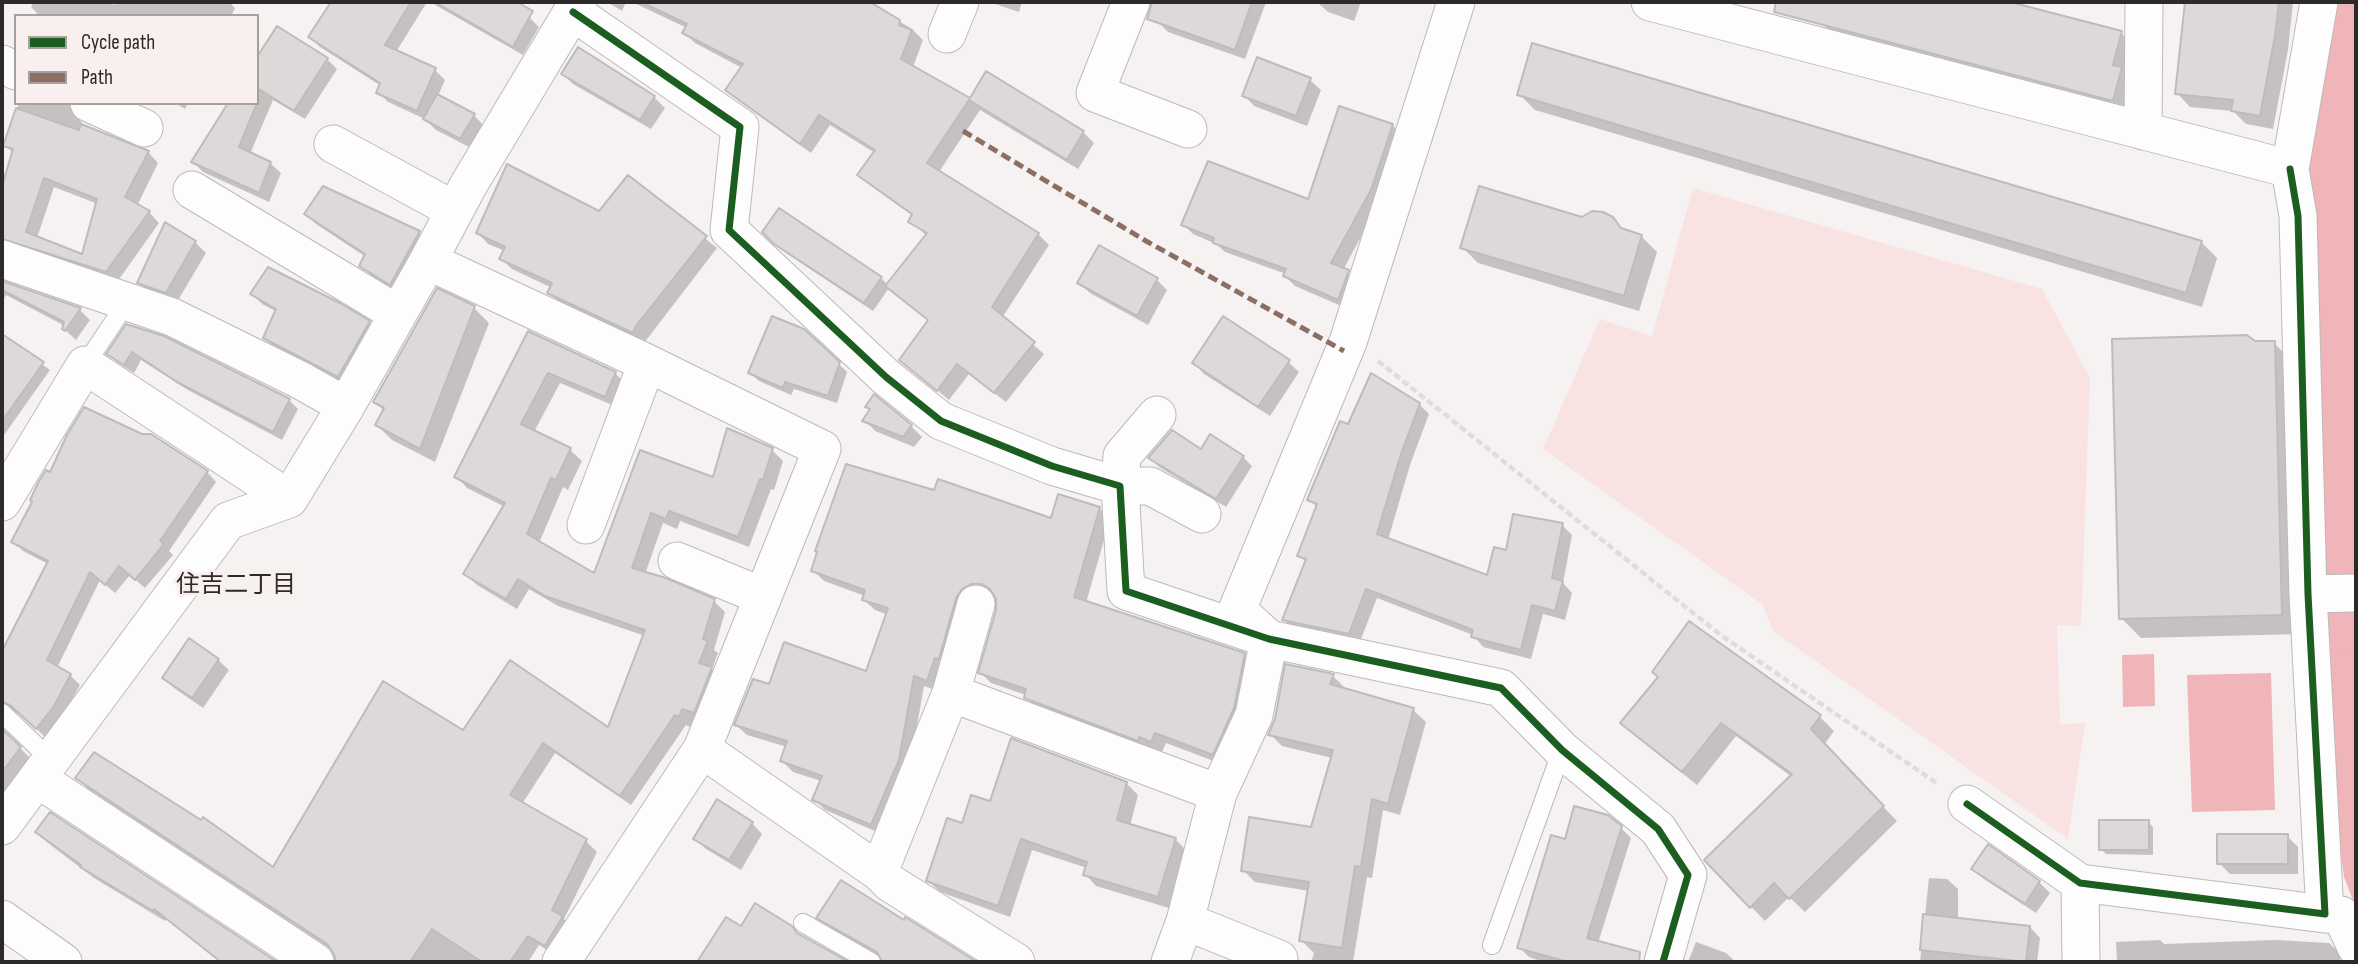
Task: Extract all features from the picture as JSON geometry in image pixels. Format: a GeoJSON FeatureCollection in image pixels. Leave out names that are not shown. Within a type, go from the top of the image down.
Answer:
{"type":"FeatureCollection","features":[{"type":"Feature","properties":{"kind":"street"},"geometry":{"type":"LineString","coordinates":[[1131,2],[1095,93],[1188,129]]}},
{"type":"Feature","properties":{"kind":"street"},"geometry":{"type":"LineString","coordinates":[[1269,639],[1237,610],[1348,342],[1457,2]]}},
{"type":"Feature","properties":{"kind":"street"},"geometry":{"type":"LineString","coordinates":[[1650,2],[2290,169]]}},
{"type":"Feature","properties":{"kind":"street"},"geometry":{"type":"LineString","coordinates":[[2143,131],[2144,2]]}},
{"type":"Feature","properties":{"kind":"street"},"geometry":{"type":"LineString","coordinates":[[2319,2],[2290,169],[2298,216],[2325,914]]}},
{"type":"Feature","properties":{"kind":"street"},"geometry":{"type":"LineString","coordinates":[[2,826],[229,521],[289,499],[346,407],[454,210],[576,7],[740,127],[729,230],[886,377],[941,421],[1052,466],[1120,486],[1150,485],[1202,514]]}},
{"type":"Feature","properties":{"kind":"street"},"geometry":{"type":"LineString","coordinates":[[93,105],[144,128]]}},
{"type":"Feature","properties":{"kind":"street"},"geometry":{"type":"LineString","coordinates":[[333,144],[454,210]]}},
{"type":"Feature","properties":{"kind":"street"},"geometry":{"type":"LineString","coordinates":[[192,190],[398,314]]}},
{"type":"Feature","properties":{"kind":"street"},"geometry":{"type":"LineString","coordinates":[[2,259],[172,317],[300,380],[346,407]]}},
{"type":"Feature","properties":{"kind":"street"},"geometry":{"type":"LineString","coordinates":[[428,261],[647,363],[822,449],[702,749],[561,962]]}},
{"type":"Feature","properties":{"kind":"street"},"geometry":{"type":"LineString","coordinates":[[586,525],[647,363]]}},
{"type":"Feature","properties":{"kind":"street"},"geometry":{"type":"LineString","coordinates":[[2,502],[85,365],[289,499]]}},
{"type":"Feature","properties":{"kind":"street"},"geometry":{"type":"LineString","coordinates":[[1157,415],[1122,456],[1120,486],[1126,591],[1269,639],[1502,688],[1562,750],[1658,829],[1688,875],[1663,962]]}},
{"type":"Feature","properties":{"kind":"street"},"geometry":{"type":"LineString","coordinates":[[677,561],[762,596]]}},
{"type":"Feature","properties":{"kind":"street"},"geometry":{"type":"LineString","coordinates":[[2313,594],[2356,593]]}},
{"type":"Feature","properties":{"kind":"street"},"geometry":{"type":"LineString","coordinates":[[879,872],[951,693],[976,604]]}},
{"type":"Feature","properties":{"kind":"street"},"geometry":{"type":"LineString","coordinates":[[1170,962],[1185,921],[1218,793],[1254,715],[1269,639]]}},
{"type":"Feature","properties":{"kind":"street"},"geometry":{"type":"LineString","coordinates":[[951,693],[1218,793]]}},
{"type":"Feature","properties":{"kind":"street"},"geometry":{"type":"LineString","coordinates":[[702,749],[879,872],[890,883],[1016,962]]}},
{"type":"Feature","properties":{"kind":"street"},"geometry":{"type":"LineString","coordinates":[[44,769],[315,962]]}},
{"type":"Feature","properties":{"kind":"street"},"geometry":{"type":"LineString","coordinates":[[1967,804],[2080,883],[2341,915],[2356,947]]}},
{"type":"Feature","properties":{"kind":"street"},"geometry":{"type":"LineString","coordinates":[[2080,883],[2081,962]]}},
{"type":"Feature","properties":{"kind":"street"},"geometry":{"type":"LineString","coordinates":[[2,919],[63,962]]}},
{"type":"Feature","properties":{"kind":"street"},"geometry":{"type":"LineString","coordinates":[[1185,921],[1279,959]]}},
{"type":"Feature","properties":{"kind":"lane"},"geometry":{"type":"LineString","coordinates":[[85,365],[127,302]]}},
{"type":"Feature","properties":{"kind":"lane"},"geometry":{"type":"LineString","coordinates":[[2,713],[44,769]]}},
{"type":"Feature","properties":{"kind":"lane"},"geometry":{"type":"LineString","coordinates":[[1492,945],[1562,750]]}},
{"type":"Feature","properties":{"kind":"lane"},"geometry":{"type":"LineString","coordinates":[[803,923],[871,962]]}},
{"type":"Feature","properties":{"kind":"path"},"geometry":{"type":"LineString","coordinates":[[1348,342],[1377,360],[1722,636],[1967,804]]}},
{"type":"Feature","properties":{"kind":"shaded area"},"geometry":{"type":"Polygon","coordinates":[[[1693,188],[2042,289],[2090,378],[2081,626],[2057,625],[2060,724],[2085,723],[2068,839],[1773,631],[1762,604],[1543,449],[1600,319],[1652,336],[1693,188]]]}},
{"type":"Feature","properties":{"kind":"shaded area"},"geometry":{"type":"Polygon","coordinates":[[[2353,531],[2356,584],[2356,908],[2344,877],[2333,798],[2319,532],[2353,531]]]}},
{"type":"Feature","properties":{"kind":"shaded area"},"geometry":{"type":"Polygon","coordinates":[[[2154,654],[2155,706],[2123,707],[2122,655],[2154,654]]]}},
{"type":"Feature","properties":{"kind":"shaded area"},"geometry":{"type":"Polygon","coordinates":[[[2271,673],[2275,810],[2192,812],[2187,675],[2271,673]]]}},
{"type":"Feature","properties":{"kind":"building"},"geometry":{"type":"Polygon","coordinates":[[[331,2],[411,2],[385,45],[436,68],[417,111],[376,93],[380,83],[308,37],[331,2]]]}},
{"type":"Feature","properties":{"kind":"building"},"geometry":{"type":"Polygon","coordinates":[[[435,2],[517,2],[533,11],[513,47],[435,2]]]}},
{"type":"Feature","properties":{"kind":"building"},"geometry":{"type":"Polygon","coordinates":[[[641,2],[870,2],[900,20],[899,25],[912,30],[901,59],[970,98],[986,71],[1084,131],[1067,160],[969,100],[927,163],[1039,233],[992,307],[1035,342],[994,393],[957,364],[937,391],[899,360],[928,320],[885,286],[927,233],[908,222],[912,214],[857,175],[875,150],[819,115],[800,144],[725,90],[743,64],[682,33],[687,24],[641,2]]]}},
{"type":"Feature","properties":{"kind":"building"},"geometry":{"type":"Polygon","coordinates":[[[1152,2],[1252,2],[1235,50],[1147,19],[1152,2]]]}},
{"type":"Feature","properties":{"kind":"building"},"geometry":{"type":"Polygon","coordinates":[[[1776,2],[2010,2],[2122,31],[2113,65],[2122,67],[2113,101],[1774,12],[1776,2]]]}},
{"type":"Feature","properties":{"kind":"building"},"geometry":{"type":"Polygon","coordinates":[[[2185,2],[2279,2],[2260,116],[2231,111],[2233,100],[2175,94],[2185,2]]]}},
{"type":"Feature","properties":{"kind":"building"},"geometry":{"type":"Polygon","coordinates":[[[277,26],[328,58],[294,111],[259,89],[259,54],[277,26]]]}},
{"type":"Feature","properties":{"kind":"building"},"geometry":{"type":"Polygon","coordinates":[[[1532,43],[2202,241],[2186,293],[1517,95],[1532,43]]]}},
{"type":"Feature","properties":{"kind":"building"},"geometry":{"type":"Polygon","coordinates":[[[578,47],[655,96],[640,120],[561,74],[578,47]]]}},
{"type":"Feature","properties":{"kind":"building"},"geometry":{"type":"Polygon","coordinates":[[[1257,57],[1311,78],[1296,116],[1242,96],[1257,57]]]}},
{"type":"Feature","properties":{"kind":"building"},"geometry":{"type":"Polygon","coordinates":[[[437,94],[475,114],[460,139],[423,119],[437,94]]]}},
{"type":"Feature","properties":{"kind":"building"},"geometry":{"type":"Polygon","coordinates":[[[227,105],[256,105],[239,147],[271,162],[259,193],[191,162],[227,105]]]}},
{"type":"Feature","properties":{"kind":"building"},"geometry":{"type":"Polygon","coordinates":[[[1339,106],[1393,124],[1371,190],[1331,263],[1349,270],[1338,300],[1283,276],[1286,269],[1213,243],[1214,238],[1181,225],[1208,161],[1308,199],[1339,106]]]}},
{"type":"Feature","properties":{"kind":"building"},"geometry":{"type":"Polygon","coordinates":[[[16,108],[79,130],[81,124],[149,151],[125,197],[150,211],[106,272],[2,239],[2,186],[13,149],[3,146],[16,108]],[[44,178],[26,232],[82,254],[97,199],[44,178]]]}},
{"type":"Feature","properties":{"kind":"building"},"geometry":{"type":"Polygon","coordinates":[[[507,164],[599,211],[628,175],[707,236],[633,333],[547,293],[552,283],[499,259],[505,247],[476,233],[507,164]]]}},
{"type":"Feature","properties":{"kind":"building"},"geometry":{"type":"Polygon","coordinates":[[[323,186],[420,231],[390,285],[359,266],[365,254],[304,214],[323,186]]]}},
{"type":"Feature","properties":{"kind":"building"},"geometry":{"type":"Polygon","coordinates":[[[1479,186],[1582,217],[1592,211],[1603,212],[1613,217],[1621,228],[1642,235],[1624,296],[1460,248],[1479,186]]]}},
{"type":"Feature","properties":{"kind":"building"},"geometry":{"type":"Polygon","coordinates":[[[779,208],[882,277],[864,303],[774,244],[762,232],[779,208]]]}},
{"type":"Feature","properties":{"kind":"building"},"geometry":{"type":"Polygon","coordinates":[[[165,222],[196,241],[166,293],[137,283],[165,222]]]}},
{"type":"Feature","properties":{"kind":"building"},"geometry":{"type":"Polygon","coordinates":[[[1099,245],[1158,278],[1137,316],[1077,283],[1099,245]]]}},
{"type":"Feature","properties":{"kind":"building"},"geometry":{"type":"Polygon","coordinates":[[[268,267],[370,321],[338,377],[263,338],[276,309],[250,294],[268,267]]]}},
{"type":"Feature","properties":{"kind":"building"},"geometry":{"type":"Polygon","coordinates":[[[2,281],[81,308],[65,331],[62,329],[64,322],[2,290],[2,281]]]}},
{"type":"Feature","properties":{"kind":"building"},"geometry":{"type":"Polygon","coordinates":[[[437,288],[475,306],[420,449],[375,425],[384,408],[373,402],[437,288]]]}},
{"type":"Feature","properties":{"kind":"building"},"geometry":{"type":"Polygon","coordinates":[[[772,316],[804,329],[840,362],[828,396],[785,382],[783,388],[748,373],[772,316]]]}},
{"type":"Feature","properties":{"kind":"building"},"geometry":{"type":"Polygon","coordinates":[[[1223,316],[1290,360],[1258,407],[1192,363],[1223,316]]]}},
{"type":"Feature","properties":{"kind":"building"},"geometry":{"type":"Polygon","coordinates":[[[126,324],[164,336],[290,399],[273,432],[177,382],[132,352],[124,365],[106,354],[126,324]]]}},
{"type":"Feature","properties":{"kind":"building"},"geometry":{"type":"Polygon","coordinates":[[[528,331],[616,372],[605,397],[548,373],[521,424],[571,448],[556,480],[551,478],[527,534],[594,573],[640,450],[713,477],[727,428],[773,448],[763,480],[760,479],[738,537],[669,511],[666,519],[651,513],[632,568],[666,578],[715,599],[703,639],[708,641],[699,663],[712,667],[694,713],[682,709],[679,717],[675,715],[620,796],[543,743],[510,795],[587,839],[552,910],[563,916],[545,946],[528,936],[510,962],[482,962],[432,929],[410,962],[336,962],[327,944],[75,778],[94,752],[201,820],[203,817],[273,867],[383,681],[463,730],[510,660],[608,727],[645,630],[545,596],[518,579],[506,599],[463,574],[505,503],[454,477],[528,331]]]}},
{"type":"Feature","properties":{"kind":"building"},"geometry":{"type":"Polygon","coordinates":[[[2,334],[44,362],[2,421],[2,334]]]}},
{"type":"Feature","properties":{"kind":"building"},"geometry":{"type":"Polygon","coordinates":[[[2247,335],[2255,341],[2275,341],[2282,615],[2119,619],[2112,339],[2247,335]]]}},
{"type":"Feature","properties":{"kind":"building"},"geometry":{"type":"Polygon","coordinates":[[[1371,373],[1420,403],[1401,454],[1377,534],[1487,575],[1494,547],[1506,550],[1513,514],[1563,523],[1552,578],[1563,581],[1555,611],[1532,605],[1521,650],[1471,637],[1473,630],[1366,589],[1349,634],[1282,620],[1306,559],[1297,556],[1317,504],[1307,500],[1340,421],[1348,424],[1371,373]]]}},
{"type":"Feature","properties":{"kind":"building"},"geometry":{"type":"Polygon","coordinates":[[[874,394],[912,425],[903,437],[862,421],[870,409],[865,407],[874,394]]]}},
{"type":"Feature","properties":{"kind":"building"},"geometry":{"type":"Polygon","coordinates":[[[84,407],[142,434],[151,434],[208,471],[160,541],[164,544],[135,580],[119,566],[105,585],[90,572],[47,660],[71,674],[54,706],[36,729],[10,705],[2,702],[2,651],[48,561],[11,542],[32,502],[30,500],[39,481],[46,470],[50,472],[84,407]]]}},
{"type":"Feature","properties":{"kind":"building"},"geometry":{"type":"Polygon","coordinates":[[[1172,430],[1201,449],[1210,434],[1244,456],[1216,499],[1148,458],[1172,430]]]}},
{"type":"Feature","properties":{"kind":"building"},"geometry":{"type":"Polygon","coordinates":[[[846,464],[934,490],[938,479],[1051,518],[1058,494],[1100,507],[1074,597],[1245,653],[1234,708],[1213,755],[1155,733],[1151,742],[1139,737],[1138,741],[1024,698],[1026,689],[978,673],[996,610],[996,599],[990,589],[982,584],[971,584],[962,589],[956,598],[939,659],[935,658],[927,681],[914,676],[899,760],[871,825],[812,800],[822,776],[780,761],[787,741],[734,725],[753,679],[769,684],[784,642],[866,671],[888,608],[862,600],[865,590],[811,571],[817,552],[815,551],[846,464]]]}},
{"type":"Feature","properties":{"kind":"building"},"geometry":{"type":"Polygon","coordinates":[[[1689,621],[1821,715],[1811,729],[1884,806],[1789,899],[1774,883],[1750,908],[1704,860],[1792,774],[1721,723],[1682,772],[1620,723],[1658,677],[1652,672],[1689,621]]]}},
{"type":"Feature","properties":{"kind":"building"},"geometry":{"type":"Polygon","coordinates":[[[189,638],[219,659],[192,698],[162,678],[189,638]]]}},
{"type":"Feature","properties":{"kind":"building"},"geometry":{"type":"Polygon","coordinates":[[[1285,664],[1334,674],[1330,684],[1414,708],[1388,804],[1372,799],[1361,867],[1355,866],[1342,948],[1299,941],[1309,882],[1241,871],[1249,817],[1311,827],[1333,750],[1268,735],[1275,719],[1285,664]]]}},
{"type":"Feature","properties":{"kind":"building"},"geometry":{"type":"Polygon","coordinates":[[[2,729],[21,747],[2,772],[2,729]]]}},
{"type":"Feature","properties":{"kind":"building"},"geometry":{"type":"Polygon","coordinates":[[[1011,738],[1127,782],[1117,820],[1176,838],[1158,897],[1083,875],[1087,862],[1021,839],[998,906],[926,881],[947,818],[962,823],[971,795],[990,801],[1011,738]]]}},
{"type":"Feature","properties":{"kind":"building"},"geometry":{"type":"Polygon","coordinates":[[[717,799],[753,822],[729,860],[693,839],[717,799]]]}},
{"type":"Feature","properties":{"kind":"building"},"geometry":{"type":"Polygon","coordinates":[[[1574,806],[1608,815],[1622,826],[1587,938],[1640,952],[1639,962],[1568,962],[1517,948],[1551,835],[1565,839],[1574,806]]]}},
{"type":"Feature","properties":{"kind":"building"},"geometry":{"type":"Polygon","coordinates":[[[50,812],[277,962],[221,962],[154,909],[153,911],[80,867],[81,865],[35,832],[50,812]]]}},
{"type":"Feature","properties":{"kind":"building"},"geometry":{"type":"Polygon","coordinates":[[[2099,820],[2149,820],[2149,850],[2099,850],[2099,820]]]}},
{"type":"Feature","properties":{"kind":"building"},"geometry":{"type":"Polygon","coordinates":[[[2217,834],[2288,834],[2288,864],[2217,864],[2217,834]]]}},
{"type":"Feature","properties":{"kind":"building"},"geometry":{"type":"Polygon","coordinates":[[[1988,844],[2040,881],[2025,904],[1971,869],[1988,844]]]}},
{"type":"Feature","properties":{"kind":"building"},"geometry":{"type":"Polygon","coordinates":[[[841,880],[977,962],[882,962],[877,952],[816,918],[841,880]]]}},
{"type":"Feature","properties":{"kind":"building"},"geometry":{"type":"Polygon","coordinates":[[[755,903],[792,926],[797,933],[849,962],[697,962],[726,917],[741,926],[755,903]]]}},
{"type":"Feature","properties":{"kind":"building"},"geometry":{"type":"Polygon","coordinates":[[[1923,914],[2030,926],[2026,962],[1920,950],[1923,914]]]}},
{"type":"Feature","properties":{"kind":"waterway"},"geometry":{"type":"LineString","coordinates":[[2332,623],[2325,378],[2338,132],[2356,25]]}},
{"type":"Feature","properties":{"kind":"marked path"},"geometry":{"type":"LineString","coordinates":[[963,131],[1146,241],[1344,351]]}},
{"type":"Feature","properties":{"kind":"cycle path"},"geometry":{"type":"LineString","coordinates":[[573,12],[740,127],[729,230],[886,377],[941,421],[1052,466],[1120,486],[1126,591],[1269,639],[1501,688],[1562,750],[1658,829],[1688,875],[1663,962]]}},
{"type":"Feature","properties":{"kind":"cycle path"},"geometry":{"type":"LineString","coordinates":[[1967,804],[2080,883],[2325,914],[2308,594],[2298,216],[2290,169]]}},
{"type":"Feature","properties":{"kind":"district","name":"住吉二丁目"},"geometry":{"type":"Point","coordinates":[236,586]}}]}
